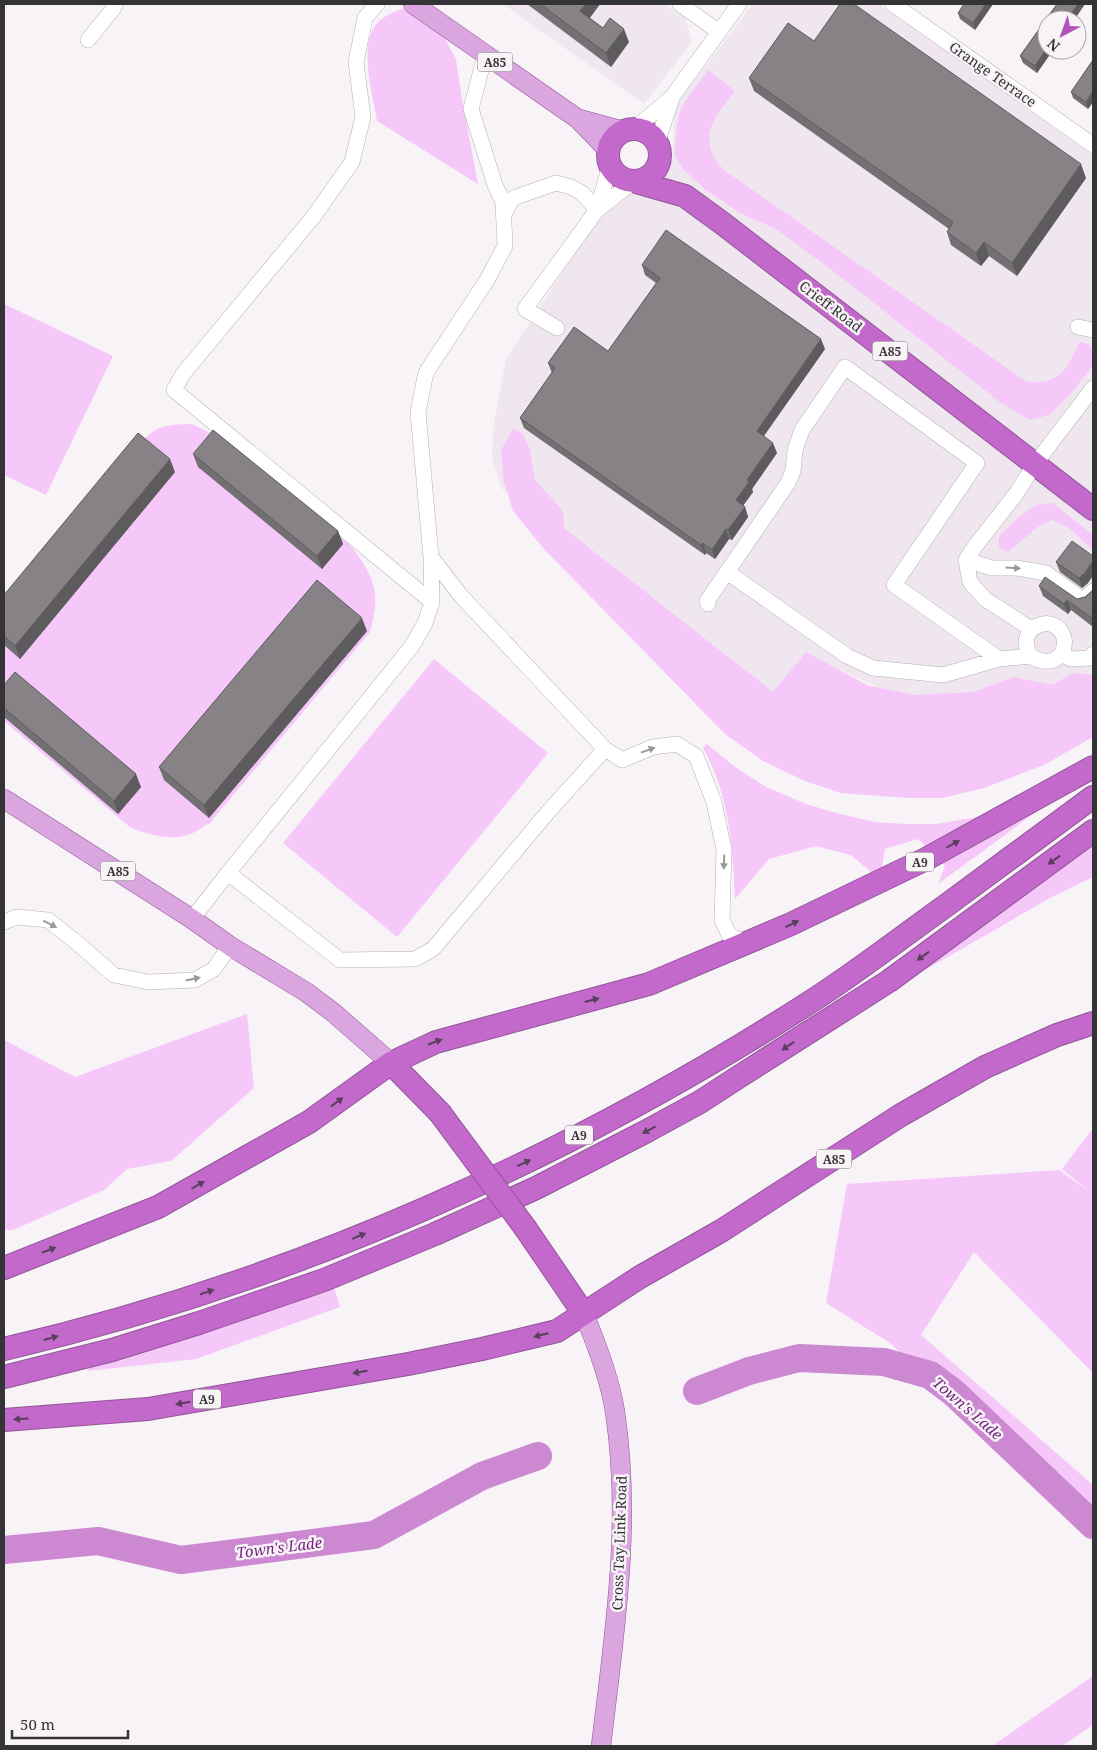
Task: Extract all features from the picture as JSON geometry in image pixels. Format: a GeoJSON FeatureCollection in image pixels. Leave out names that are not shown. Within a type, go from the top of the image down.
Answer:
{"type":"FeatureCollection","features":[{"type":"Feature","properties":{"kind":"highway"},"geometry":{"type":"LineString","coordinates":[[628,130],[649,134],[658,150],[656,169],[648,177],[635,182],[621,178],[609,158],[611,142],[628,130]]}},
{"type":"Feature","properties":{"kind":"highway","name":"Crieff Road"},"geometry":{"type":"LineString","coordinates":[[658,150],[685,196]]}},
{"type":"Feature","properties":{"kind":"highway","name":"Crieff Road"},"geometry":{"type":"LineString","coordinates":[[635,182],[685,196],[861,329],[1093,509]]}},
{"type":"Feature","properties":{"kind":"highway","name":"A9"},"geometry":{"type":"LineString","coordinates":[[4,1268],[158,1207],[309,1122],[391,1063],[436,1042],[649,984],[791,924],[926,859],[1093,768]]}},
{"type":"Feature","properties":{"kind":"highway","name":"A9"},"geometry":{"type":"LineString","coordinates":[[4,1349],[39,1341],[192,1297],[256,1275],[424,1210],[536,1158],[653,1095],[819,996],[914,929],[1093,797]]}},
{"type":"Feature","properties":{"kind":"highway","name":"A9"},"geometry":{"type":"LineString","coordinates":[[4,1377],[112,1350],[199,1323],[324,1280],[435,1234],[536,1188],[700,1102],[857,1002],[889,981],[1093,831]]}},
{"type":"Feature","properties":{"kind":"highway","name":"A85"},"geometry":{"type":"LineString","coordinates":[[391,1063],[440,1113],[526,1229],[584,1314],[640,1277],[721,1231],[901,1115],[985,1067],[1057,1035],[1093,1023]]}},
{"type":"Feature","properties":{"kind":"highway","name":"A9"},"geometry":{"type":"LineString","coordinates":[[4,1420],[148,1410],[408,1364],[482,1349],[557,1330],[584,1314]]}},
{"type":"Feature","properties":{"kind":"main road","name":"A85"},"geometry":{"type":"LineString","coordinates":[[413,4],[578,119],[609,158]]}},
{"type":"Feature","properties":{"kind":"main road","name":"A85"},"geometry":{"type":"LineString","coordinates":[[578,119],[628,130]]}},
{"type":"Feature","properties":{"kind":"main road","name":"A85"},"geometry":{"type":"LineString","coordinates":[[4,798],[192,918],[230,946],[306,992],[334,1013],[391,1063]]}},
{"type":"Feature","properties":{"kind":"main road","name":"Cross Tay Link Road"},"geometry":{"type":"LineString","coordinates":[[584,1314],[599,1351],[615,1411],[621,1473],[622,1540],[620,1582],[601,1746]]}},
{"type":"Feature","properties":{"kind":"street"},"geometry":{"type":"LineString","coordinates":[[88,40],[115,4]]}},
{"type":"Feature","properties":{"kind":"street"},"geometry":{"type":"LineString","coordinates":[[377,4],[365,18],[356,62],[363,117],[352,162],[314,216],[190,367],[174,390],[432,602]]}},
{"type":"Feature","properties":{"kind":"street"},"geometry":{"type":"LineString","coordinates":[[680,4],[719,32]]}},
{"type":"Feature","properties":{"kind":"street"},"geometry":{"type":"LineString","coordinates":[[628,130],[672,96],[739,4]]}},
{"type":"Feature","properties":{"kind":"street","name":"Grange Terrace"},"geometry":{"type":"LineString","coordinates":[[893,4],[1093,145]]}},
{"type":"Feature","properties":{"kind":"street"},"geometry":{"type":"LineString","coordinates":[[192,918],[412,646],[425,623],[432,602],[431,557],[418,412],[426,371],[488,280],[505,246],[503,202],[495,184],[471,109],[482,63],[487,56]]}},
{"type":"Feature","properties":{"kind":"street"},"geometry":{"type":"LineString","coordinates":[[658,150],[672,96]]}},
{"type":"Feature","properties":{"kind":"street"},"geometry":{"type":"LineString","coordinates":[[597,210],[609,158]]}},
{"type":"Feature","properties":{"kind":"street"},"geometry":{"type":"LineString","coordinates":[[556,328],[525,309],[597,210],[635,182]]}},
{"type":"Feature","properties":{"kind":"street"},"geometry":{"type":"LineString","coordinates":[[504,214],[514,198],[556,183],[571,187],[582,193],[597,210]]}},
{"type":"Feature","properties":{"kind":"street"},"geometry":{"type":"LineString","coordinates":[[1078,327],[1093,330]]}},
{"type":"Feature","properties":{"kind":"street"},"geometry":{"type":"LineString","coordinates":[[708,604],[707,600],[788,483],[793,471],[794,450],[802,430],[845,367],[977,463],[894,585],[999,659]]}},
{"type":"Feature","properties":{"kind":"street"},"geometry":{"type":"LineString","coordinates":[[1031,630],[984,599],[970,582],[966,560],[1016,494],[1035,464],[1093,388]]}},
{"type":"Feature","properties":{"kind":"street"},"geometry":{"type":"LineString","coordinates":[[431,557],[461,596],[605,748],[622,760],[653,747],[677,744],[696,756],[714,802],[724,850],[722,920],[729,936],[747,943]]}},
{"type":"Feature","properties":{"kind":"street"},"geometry":{"type":"LineString","coordinates":[[966,560],[992,568],[1016,568],[1046,574],[1083,600],[1093,591]]}},
{"type":"Feature","properties":{"kind":"street"},"geometry":{"type":"LineString","coordinates":[[727,572],[846,656],[873,668],[944,676],[999,659],[1031,656]]}},
{"type":"Feature","properties":{"kind":"street"},"geometry":{"type":"LineString","coordinates":[[1042,624],[1049,624],[1058,628],[1063,636],[1064,644],[1061,654],[1053,660],[1046,662],[1031,656],[1026,646],[1027,637],[1031,630],[1042,624]]}},
{"type":"Feature","properties":{"kind":"street"},"geometry":{"type":"LineString","coordinates":[[1061,654],[1071,659],[1090,658],[1093,654]]}},
{"type":"Feature","properties":{"kind":"street"},"geometry":{"type":"LineString","coordinates":[[228,873],[340,960],[415,959],[433,949],[548,812],[605,748]]}},
{"type":"Feature","properties":{"kind":"street"},"geometry":{"type":"LineString","coordinates":[[4,922],[17,917],[48,920],[114,975],[148,982],[195,980],[214,969],[230,946]]}},
{"type":"Feature","properties":{"kind":"shaded area"},"geometry":{"type":"Polygon","coordinates":[[[503,4],[664,4],[685,18],[692,42],[644,104],[503,4]]]}},
{"type":"Feature","properties":{"kind":"shaded area"},"geometry":{"type":"Polygon","coordinates":[[[753,4],[879,4],[1093,155],[1093,682],[916,704],[809,656],[775,700],[502,489],[492,457],[494,423],[506,359],[610,200],[641,190],[672,159],[675,106],[753,4]]]}},
{"type":"Feature","properties":{"kind":"shaded area"},"geometry":{"type":"Polygon","coordinates":[[[405,8],[420,16],[445,39],[456,59],[478,184],[377,121],[368,72],[370,36],[381,19],[405,8]]]}},
{"type":"Feature","properties":{"kind":"shaded area"},"geometry":{"type":"Polygon","coordinates":[[[708,70],[735,91],[720,110],[709,138],[715,159],[724,170],[1027,382],[1047,381],[1055,378],[1071,360],[1080,341],[1089,345],[1093,350],[1093,365],[1072,392],[1049,415],[1030,420],[1001,403],[828,267],[776,229],[740,213],[706,190],[684,170],[675,156],[679,114],[686,100],[708,70]]]}},
{"type":"Feature","properties":{"kind":"shaded area"},"geometry":{"type":"Polygon","coordinates":[[[4,304],[113,356],[46,495],[4,475],[4,304]]]}},
{"type":"Feature","properties":{"kind":"shaded area"},"geometry":{"type":"Polygon","coordinates":[[[192,424],[215,435],[351,546],[366,567],[374,586],[375,607],[370,632],[210,823],[185,836],[170,837],[154,835],[131,828],[4,721],[4,608],[139,443],[162,427],[192,424]]]}},
{"type":"Feature","properties":{"kind":"shaded area"},"geometry":{"type":"Polygon","coordinates":[[[513,429],[523,434],[530,450],[535,480],[563,511],[564,528],[773,692],[806,652],[867,685],[915,695],[973,692],[1014,677],[1053,685],[1072,673],[1093,675],[1093,737],[1044,765],[984,788],[943,798],[907,798],[841,793],[805,781],[763,761],[725,734],[544,549],[513,511],[504,482],[501,450],[513,429]]]}},
{"type":"Feature","properties":{"kind":"shaded area"},"geometry":{"type":"Polygon","coordinates":[[[1053,503],[1093,535],[1093,550],[1069,528],[1052,520],[1039,526],[1008,552],[999,548],[999,536],[1021,515],[1036,505],[1053,503]]]}},
{"type":"Feature","properties":{"kind":"shaded area"},"geometry":{"type":"Polygon","coordinates":[[[434,659],[548,753],[397,937],[283,843],[434,659]]]}},
{"type":"Feature","properties":{"kind":"shaded area"},"geometry":{"type":"Polygon","coordinates":[[[707,744],[735,767],[766,787],[806,804],[875,822],[936,824],[984,816],[1093,770],[938,884],[945,866],[918,839],[885,849],[880,880],[851,855],[816,846],[769,859],[735,899],[728,821],[719,784],[703,748],[707,744]]]}},
{"type":"Feature","properties":{"kind":"shaded area"},"geometry":{"type":"Polygon","coordinates":[[[1093,838],[1093,877],[1050,898],[852,1012],[1093,838]]]}},
{"type":"Feature","properties":{"kind":"shaded area"},"geometry":{"type":"Polygon","coordinates":[[[247,1014],[254,1088],[171,1161],[127,1169],[104,1190],[13,1230],[4,1230],[4,1040],[75,1077],[247,1014]]]}},
{"type":"Feature","properties":{"kind":"shaded area"},"geometry":{"type":"Polygon","coordinates":[[[1093,1128],[1093,1373],[974,1252],[921,1335],[1093,1485],[1093,1541],[890,1343],[826,1303],[847,1184],[1059,1170],[1090,1192],[1062,1169],[1093,1128]]]}},
{"type":"Feature","properties":{"kind":"shaded area"},"geometry":{"type":"Polygon","coordinates":[[[333,1284],[340,1307],[196,1359],[88,1371],[91,1361],[333,1284]]]}},
{"type":"Feature","properties":{"kind":"shaded area"},"geometry":{"type":"Polygon","coordinates":[[[1093,1676],[1093,1725],[1062,1746],[992,1746],[1093,1676]]]}},
{"type":"Feature","properties":{"kind":"building"},"geometry":{"type":"Polygon","coordinates":[[[540,4],[586,4],[580,11],[603,28],[610,18],[624,29],[606,53],[540,4]]]}},
{"type":"Feature","properties":{"kind":"building"},"geometry":{"type":"Polygon","coordinates":[[[840,4],[854,4],[1081,164],[1012,263],[984,242],[976,253],[947,232],[953,222],[749,78],[788,23],[814,41],[840,4]]]}},
{"type":"Feature","properties":{"kind":"building"},"geometry":{"type":"Polygon","coordinates":[[[964,4],[986,4],[973,23],[958,13],[964,4]]]}},
{"type":"Feature","properties":{"kind":"building"},"geometry":{"type":"Polygon","coordinates":[[[1057,4],[1078,4],[1074,10],[1053,10],[1057,4]]]}},
{"type":"Feature","properties":{"kind":"building"},"geometry":{"type":"Polygon","coordinates":[[[1037,32],[1037,60],[1039,60],[1035,66],[1020,56],[1037,32]]]}},
{"type":"Feature","properties":{"kind":"building"},"geometry":{"type":"Polygon","coordinates":[[[1093,60],[1093,91],[1086,102],[1071,92],[1093,60]]]}},
{"type":"Feature","properties":{"kind":"building"},"geometry":{"type":"Polygon","coordinates":[[[666,230],[821,339],[757,431],[773,443],[747,480],[749,482],[736,500],[745,507],[728,530],[726,529],[712,550],[703,543],[701,545],[520,418],[555,368],[548,363],[574,327],[608,351],[660,278],[642,265],[666,230]]]}},
{"type":"Feature","properties":{"kind":"building"},"geometry":{"type":"Polygon","coordinates":[[[213,430],[338,531],[317,556],[193,454],[213,430]]]}},
{"type":"Feature","properties":{"kind":"building"},"geometry":{"type":"Polygon","coordinates":[[[138,433],[170,459],[15,646],[4,636],[4,595],[138,433]]]}},
{"type":"Feature","properties":{"kind":"building"},"geometry":{"type":"Polygon","coordinates":[[[1072,541],[1093,556],[1093,561],[1079,578],[1056,562],[1072,541]]]}},
{"type":"Feature","properties":{"kind":"building"},"geometry":{"type":"Polygon","coordinates":[[[1045,577],[1077,599],[1085,597],[1093,590],[1093,619],[1067,600],[1064,604],[1039,586],[1045,577]]]}},
{"type":"Feature","properties":{"kind":"building"},"geometry":{"type":"Polygon","coordinates":[[[317,580],[362,618],[204,805],[159,767],[317,580]]]}},
{"type":"Feature","properties":{"kind":"building"},"geometry":{"type":"Polygon","coordinates":[[[15,672],[136,774],[114,801],[4,708],[4,685],[15,672]]]}},
{"type":"Feature","properties":{"kind":"waterway","name":"Town's Lade"},"geometry":{"type":"LineString","coordinates":[[697,1391],[749,1371],[799,1358],[884,1362],[930,1375],[954,1393],[1093,1525]]}},
{"type":"Feature","properties":{"kind":"waterway","name":"Town's Lade"},"geometry":{"type":"LineString","coordinates":[[4,1550],[98,1541],[181,1560],[374,1535],[482,1476],[538,1456]]}}]}
